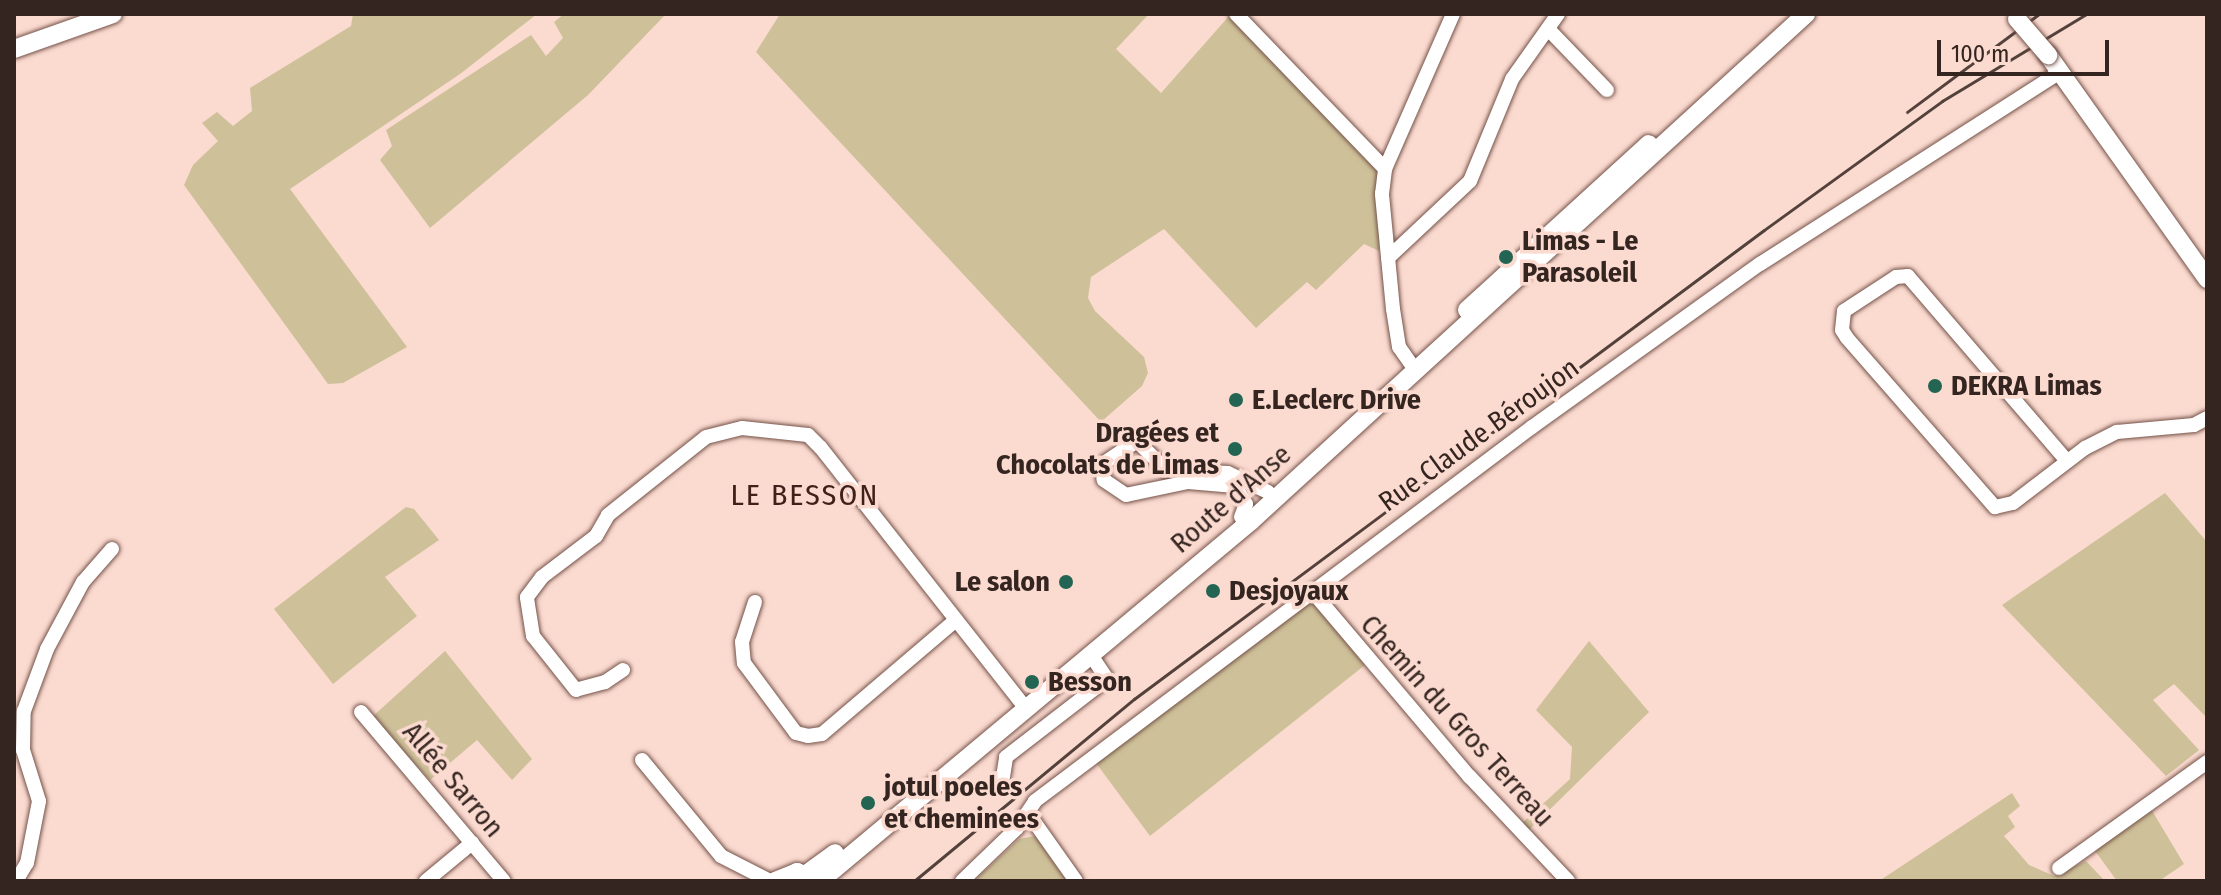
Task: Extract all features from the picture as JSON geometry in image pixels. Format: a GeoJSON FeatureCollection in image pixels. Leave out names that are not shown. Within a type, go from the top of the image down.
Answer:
{"type":"FeatureCollection","features":[{"type":"Feature","properties":{"kind":"main road"},"geometry":{"type":"LineString","coordinates":[[14,49],[113,14]]}},
{"type":"Feature","properties":{"kind":"main road","name":"Route d'Anse"},"geometry":{"type":"LineString","coordinates":[[813,879],[1241,517],[1411,364],[1524,254],[1790,14]]}},
{"type":"Feature","properties":{"kind":"main road","name":"Route d'Anse"},"geometry":{"type":"LineString","coordinates":[[813,879],[1091,655],[1331,449],[1806,14]]}},
{"type":"Feature","properties":{"kind":"main road"},"geometry":{"type":"LineString","coordinates":[[2016,16],[2048,55],[2207,279]]}},
{"type":"Feature","properties":{"kind":"main road"},"geometry":{"type":"LineString","coordinates":[[773,881],[788,873],[813,879]]}},
{"type":"Feature","properties":{"kind":"street"},"geometry":{"type":"LineString","coordinates":[[1236,14],[1385,169]]}},
{"type":"Feature","properties":{"kind":"street"},"geometry":{"type":"LineString","coordinates":[[1411,364],[1399,347],[1388,258],[1385,169],[1453,14]]}},
{"type":"Feature","properties":{"kind":"street"},"geometry":{"type":"LineString","coordinates":[[1388,258],[1470,181],[1512,79],[1550,31],[1558,14]]}},
{"type":"Feature","properties":{"kind":"street"},"geometry":{"type":"LineString","coordinates":[[1550,31],[1607,90]]}},
{"type":"Feature","properties":{"kind":"street","name":"Rue Claude Béroujon"},"geometry":{"type":"LineString","coordinates":[[962,881],[1028,813],[1035,801],[1312,591],[1749,272],[2060,72]]}},
{"type":"Feature","properties":{"kind":"street"},"geometry":{"type":"LineString","coordinates":[[2067,461],[1908,276],[1896,277],[1844,311],[1842,330],[1847,338],[1995,507],[2013,503],[2067,461],[2117,432],[2194,425],[2207,418]]}},
{"type":"Feature","properties":{"kind":"street"},"geometry":{"type":"LineString","coordinates":[[623,670],[605,682],[576,690],[533,636],[527,597],[542,577],[596,536],[608,515],[722,429],[808,435],[1021,702]]}},
{"type":"Feature","properties":{"kind":"street"},"geometry":{"type":"LineString","coordinates":[[1241,517],[1246,504],[1235,486],[1198,481],[1118,494],[1100,474],[1101,465],[1137,441],[1166,470],[1228,473],[1268,492]]}},
{"type":"Feature","properties":{"kind":"street"},"geometry":{"type":"LineString","coordinates":[[16,881],[32,847],[39,801],[23,750],[24,711],[47,649],[83,582],[112,549]]}},
{"type":"Feature","properties":{"kind":"street","name":"Chemin du Gros Terreau"},"geometry":{"type":"LineString","coordinates":[[1312,591],[1560,879]]}},
{"type":"Feature","properties":{"kind":"street"},"geometry":{"type":"LineString","coordinates":[[755,602],[742,642],[744,663],[796,733],[808,736],[822,734],[956,620]]}},
{"type":"Feature","properties":{"kind":"street"},"geometry":{"type":"LineString","coordinates":[[1003,777],[1006,757],[1107,679],[1091,655]]}},
{"type":"Feature","properties":{"kind":"street","name":"Allée Sarron"},"geometry":{"type":"LineString","coordinates":[[361,712],[504,881]]}},
{"type":"Feature","properties":{"kind":"street"},"geometry":{"type":"LineString","coordinates":[[642,760],[721,856],[773,881]]}},
{"type":"Feature","properties":{"kind":"street"},"geometry":{"type":"LineString","coordinates":[[2059,868],[2207,762]]}},
{"type":"Feature","properties":{"kind":"street"},"geometry":{"type":"LineString","coordinates":[[1028,813],[1076,881]]}},
{"type":"Feature","properties":{"kind":"street"},"geometry":{"type":"LineString","coordinates":[[426,881],[472,843]]}},
{"type":"Feature","properties":{"kind":"shaded area"},"geometry":{"type":"Polygon","coordinates":[[[353,14],[537,14],[460,74],[290,189],[407,347],[343,383],[328,384],[184,185],[193,165],[218,141],[202,123],[217,112],[233,126],[252,111],[250,88],[351,26],[353,14]]]}},
{"type":"Feature","properties":{"kind":"shaded area"},"geometry":{"type":"Polygon","coordinates":[[[564,14],[666,14],[588,95],[430,228],[380,160],[392,146],[386,130],[531,35],[546,56],[563,38],[554,22],[564,14]]]}},
{"type":"Feature","properties":{"kind":"shaded area"},"geometry":{"type":"Polygon","coordinates":[[[780,14],[1149,14],[1116,49],[1161,93],[1230,15],[1379,165],[1379,251],[1364,244],[1316,290],[1307,282],[1256,328],[1164,229],[1091,277],[1088,298],[1095,311],[1144,357],[1148,373],[1142,386],[1101,422],[756,52],[780,14]]]}},
{"type":"Feature","properties":{"kind":"shaded area"},"geometry":{"type":"Polygon","coordinates":[[[2165,493],[2207,542],[2207,718],[2174,684],[2153,700],[2199,750],[2166,776],[2002,605],[2165,493]]]}},
{"type":"Feature","properties":{"kind":"shaded area"},"geometry":{"type":"Polygon","coordinates":[[[406,507],[414,509],[439,540],[385,577],[417,616],[333,684],[274,609],[406,507]]]}},
{"type":"Feature","properties":{"kind":"shaded area"},"geometry":{"type":"Polygon","coordinates":[[[1312,601],[1365,665],[1150,836],[1096,763],[1312,601]]]}},
{"type":"Feature","properties":{"kind":"shaded area"},"geometry":{"type":"Polygon","coordinates":[[[1589,641],[1649,712],[1528,831],[1521,824],[1570,779],[1572,747],[1536,710],[1589,641]]]}},
{"type":"Feature","properties":{"kind":"shaded area"},"geometry":{"type":"Polygon","coordinates":[[[445,651],[532,759],[512,780],[477,740],[430,780],[372,717],[445,651]]]}},
{"type":"Feature","properties":{"kind":"shaded area"},"geometry":{"type":"Polygon","coordinates":[[[2012,793],[2020,806],[2008,816],[2015,827],[2004,836],[2029,865],[2054,876],[2086,861],[2105,881],[1879,881],[2012,793]]]}},
{"type":"Feature","properties":{"kind":"shaded area"},"geometry":{"type":"Polygon","coordinates":[[[2151,809],[2184,864],[2159,881],[2117,881],[2093,848],[2151,809]]]}},
{"type":"Feature","properties":{"kind":"shaded area"},"geometry":{"type":"Polygon","coordinates":[[[1035,836],[1067,881],[974,881],[1019,839],[1035,836]]]}},
{"type":"Feature","properties":{"kind":"railway"},"geometry":{"type":"LineString","coordinates":[[1907,112],[2039,14]]}},
{"type":"Feature","properties":{"kind":"railway"},"geometry":{"type":"LineString","coordinates":[[914,881],[1134,699],[1764,230],[1942,101],[2086,14]]}},
{"type":"Feature","properties":{"kind":"place","name":"Limas - Le Parasoleil"},"geometry":{"type":"Point","coordinates":[1506,257]}},
{"type":"Feature","properties":{"kind":"place","name":"DEKRA Limas"},"geometry":{"type":"Point","coordinates":[1935,386]}},
{"type":"Feature","properties":{"kind":"place","name":"E.Leclerc Drive"},"geometry":{"type":"Point","coordinates":[1236,400]}},
{"type":"Feature","properties":{"kind":"place","name":"Dragées et Chocolats de Limas"},"geometry":{"type":"Point","coordinates":[1235,449]}},
{"type":"Feature","properties":{"kind":"place","name":"Le salon"},"geometry":{"type":"Point","coordinates":[1066,582]}},
{"type":"Feature","properties":{"kind":"place","name":"Desjoyaux"},"geometry":{"type":"Point","coordinates":[1213,591]}},
{"type":"Feature","properties":{"kind":"place","name":"Besson"},"geometry":{"type":"Point","coordinates":[1032,682]}},
{"type":"Feature","properties":{"kind":"place","name":"jotul poeles et cheminees"},"geometry":{"type":"Point","coordinates":[868,803]}},
{"type":"Feature","properties":{"kind":"district","name":"LE BESSON"},"geometry":{"type":"Point","coordinates":[805,495]}}]}
